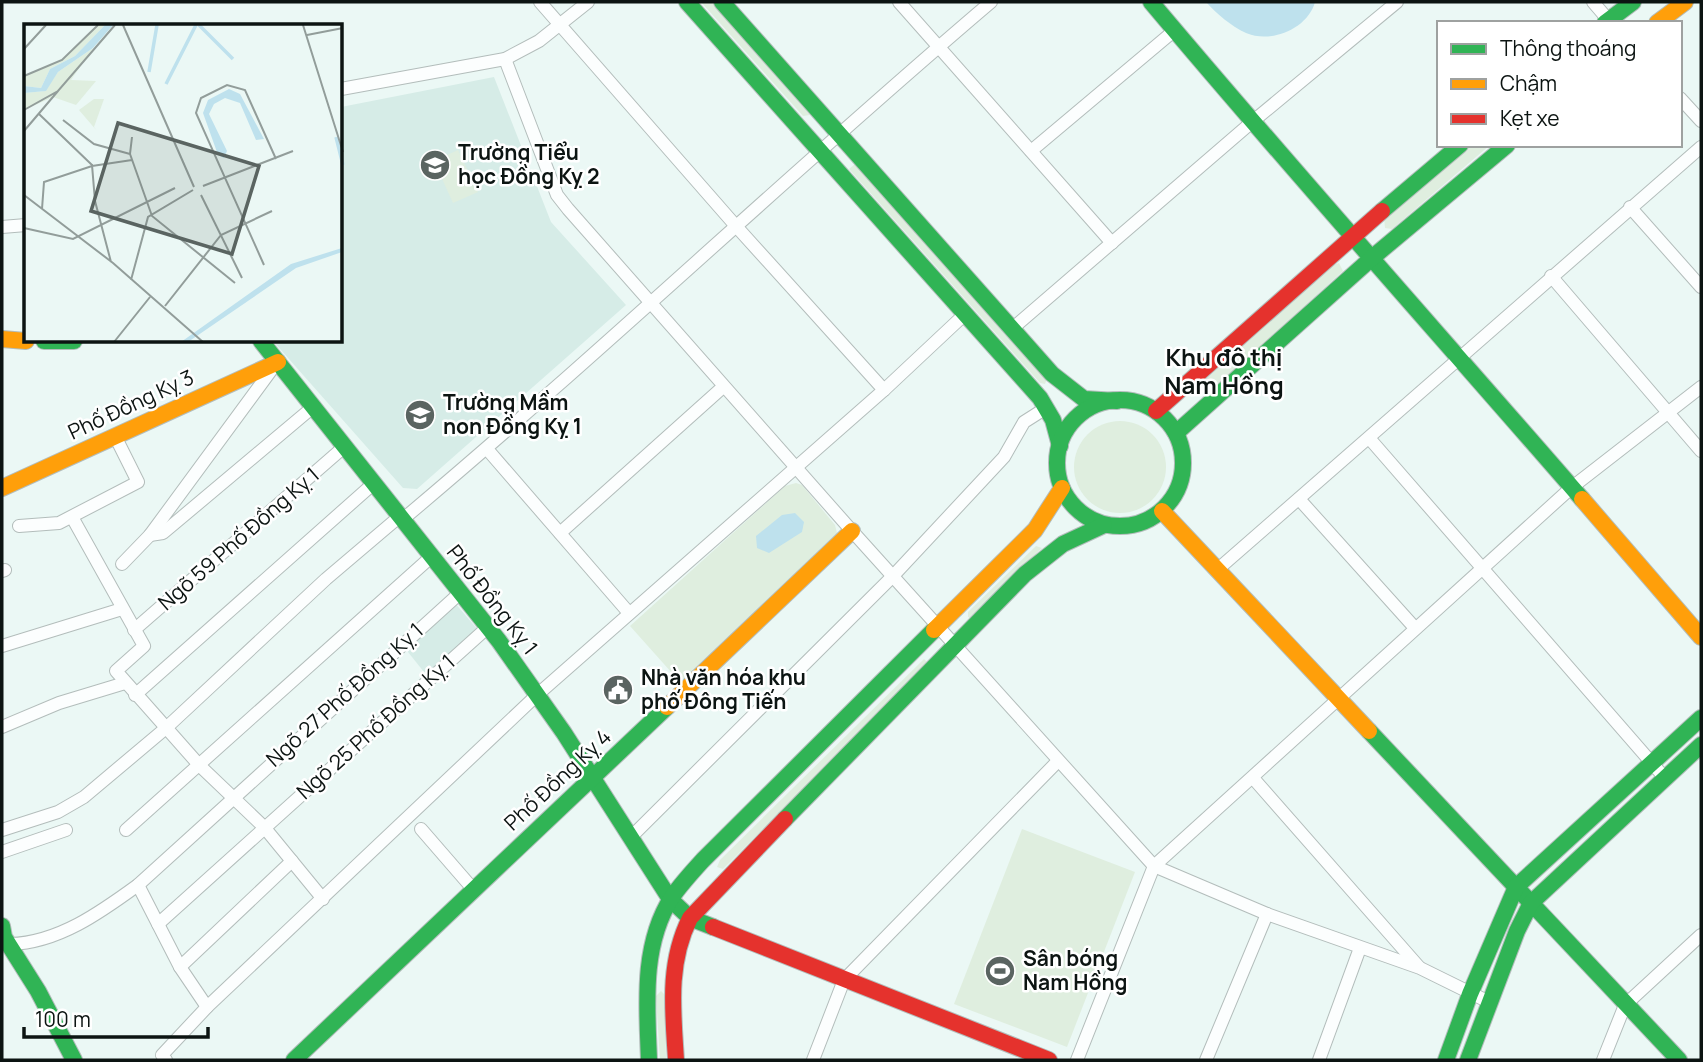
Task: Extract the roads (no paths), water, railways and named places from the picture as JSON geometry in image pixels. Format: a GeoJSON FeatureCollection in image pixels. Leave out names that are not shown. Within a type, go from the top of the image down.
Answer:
{"type":"FeatureCollection","features":[{"type":"Feature","properties":{"kind":"street"},"geometry":{"type":"LineString","coordinates":[[540,2],[734,225],[884,390]]}},
{"type":"Feature","properties":{"kind":"street"},"geometry":{"type":"LineString","coordinates":[[343,89],[505,59],[539,41],[587,2]]}},
{"type":"Feature","properties":{"kind":"street"},"geometry":{"type":"LineString","coordinates":[[687,2],[821,150],[1046,408],[1057,430],[1057,467],[1062,488],[1082,514],[1104,525]]}},
{"type":"Feature","properties":{"kind":"street"},"geometry":{"type":"LineString","coordinates":[[676,1060],[673,966],[681,933],[690,918],[956,643],[1050,552],[1082,531],[1104,525],[1135,525],[1162,510],[1177,492],[1183,470],[1181,447],[1175,433],[1156,411],[1137,403],[1091,401],[1076,394],[1052,374],[722,2]]}},
{"type":"Feature","properties":{"kind":"street"},"geometry":{"type":"LineString","coordinates":[[899,2],[1112,243]]}},
{"type":"Feature","properties":{"kind":"street"},"geometry":{"type":"LineString","coordinates":[[2,830],[58,812],[75,802],[166,728],[326,579],[487,449],[734,225],[991,2]]}},
{"type":"Feature","properties":{"kind":"street"},"geometry":{"type":"LineString","coordinates":[[1151,2],[1252,122],[1354,234],[1457,358],[1701,636]]}},
{"type":"Feature","properties":{"kind":"street"},"geometry":{"type":"LineString","coordinates":[[1013,328],[1252,122],[1397,2]]}},
{"type":"Feature","properties":{"kind":"street"},"geometry":{"type":"LineString","coordinates":[[1593,2],[1607,21]]}},
{"type":"Feature","properties":{"kind":"street"},"geometry":{"type":"LineString","coordinates":[[1609,21],[1633,2]]}},
{"type":"Feature","properties":{"kind":"street"},"geometry":{"type":"LineString","coordinates":[[1660,21],[1685,2]]}},
{"type":"Feature","properties":{"kind":"street"},"geometry":{"type":"LineString","coordinates":[[1031,151],[1175,30]]}},
{"type":"Feature","properties":{"kind":"street"},"geometry":{"type":"LineString","coordinates":[[505,59],[557,195],[723,387],[1154,866],[1267,914],[1420,968],[1489,1002]]}},
{"type":"Feature","properties":{"kind":"street"},"geometry":{"type":"LineString","coordinates":[[1682,100],[1701,121]]}},
{"type":"Feature","properties":{"kind":"street"},"geometry":{"type":"LineString","coordinates":[[1156,411],[1354,234],[1458,147]]}},
{"type":"Feature","properties":{"kind":"street"},"geometry":{"type":"LineString","coordinates":[[1175,433],[1373,257],[1505,147]]}},
{"type":"Feature","properties":{"kind":"street"},"geometry":{"type":"LineString","coordinates":[[1217,570],[1701,147]]}},
{"type":"Feature","properties":{"kind":"street"},"geometry":{"type":"LineString","coordinates":[[1630,207],[1701,287]]}},
{"type":"Feature","properties":{"kind":"street"},"geometry":{"type":"LineString","coordinates":[[2,227],[24,225]]}},
{"type":"Feature","properties":{"kind":"street"},"geometry":{"type":"LineString","coordinates":[[1551,276],[1701,451]]}},
{"type":"Feature","properties":{"kind":"street"},"geometry":{"type":"LineString","coordinates":[[164,1057],[207,1007],[537,695],[884,390],[964,315]]}},
{"type":"Feature","properties":{"kind":"street"},"geometry":{"type":"LineString","coordinates":[[2,340],[24,341]]}},
{"type":"Feature","properties":{"kind":"street","name":"Phố Đồng Kỵ 1"},"geometry":{"type":"LineString","coordinates":[[263,343],[488,627],[537,695],[670,899],[690,918]]}},
{"type":"Feature","properties":{"kind":"street"},"geometry":{"type":"LineString","coordinates":[[122,564],[150,535],[278,362]]}},
{"type":"Feature","properties":{"kind":"street","name":"Phố Đồng Kỵ 3"},"geometry":{"type":"LineString","coordinates":[[2,488],[278,362]]}},
{"type":"Feature","properties":{"kind":"street"},"geometry":{"type":"LineString","coordinates":[[560,533],[723,387]]}},
{"type":"Feature","properties":{"kind":"street"},"geometry":{"type":"LineString","coordinates":[[1077,1060],[1154,866],[1571,488],[1701,387]]}},
{"type":"Feature","properties":{"kind":"street"},"geometry":{"type":"LineString","coordinates":[[1059,446],[1069,427],[1084,412],[1117,401]]}},
{"type":"Feature","properties":{"kind":"street"},"geometry":{"type":"LineString","coordinates":[[150,535],[163,533],[313,407]]}},
{"type":"Feature","properties":{"kind":"street"},"geometry":{"type":"LineString","coordinates":[[630,838],[893,576],[1004,457],[1024,422],[1046,408]]}},
{"type":"Feature","properties":{"kind":"street"},"geometry":{"type":"LineString","coordinates":[[19,526],[59,523],[138,482],[115,436]]}},
{"type":"Feature","properties":{"kind":"street"},"geometry":{"type":"LineString","coordinates":[[1369,438],[1664,777]]}},
{"type":"Feature","properties":{"kind":"street","name":"Ngõ 59 Phố Đồng Kỵ 1"},"geometry":{"type":"LineString","coordinates":[[134,630],[344,447]]}},
{"type":"Feature","properties":{"kind":"street"},"geometry":{"type":"LineString","coordinates":[[487,449],[629,613]]}},
{"type":"Feature","properties":{"kind":"street"},"geometry":{"type":"LineString","coordinates":[[135,695],[373,484]]}},
{"type":"Feature","properties":{"kind":"street"},"geometry":{"type":"LineString","coordinates":[[649,1060],[649,959],[654,936],[670,899],[703,860],[1035,530],[1062,488]]}},
{"type":"Feature","properties":{"kind":"street"},"geometry":{"type":"LineString","coordinates":[[1299,499],[1415,628]]}},
{"type":"Feature","properties":{"kind":"street"},"geometry":{"type":"LineString","coordinates":[[1162,510],[1336,699],[1679,1060]]}},
{"type":"Feature","properties":{"kind":"street"},"geometry":{"type":"LineString","coordinates":[[72,517],[144,646],[116,671],[200,766],[264,827],[323,899]]}},
{"type":"Feature","properties":{"kind":"street","name":"Phố Đồng Kỵ 4"},"geometry":{"type":"LineString","coordinates":[[294,1060],[852,531]]}},
{"type":"Feature","properties":{"kind":"street"},"geometry":{"type":"LineString","coordinates":[[126,830],[431,557]]}},
{"type":"Feature","properties":{"kind":"street","name":"Ngõ 27 Phố Đồng Kỵ 1"},"geometry":{"type":"LineString","coordinates":[[5,936],[26,944],[67,930],[138,885],[460,593]]}},
{"type":"Feature","properties":{"kind":"street"},"geometry":{"type":"LineString","coordinates":[[2,646],[122,609]]}},
{"type":"Feature","properties":{"kind":"street","name":"Ngõ 25 Phố Đồng Kỵ 1"},"geometry":{"type":"LineString","coordinates":[[158,924],[488,627]]}},
{"type":"Feature","properties":{"kind":"street"},"geometry":{"type":"LineString","coordinates":[[2,727],[59,703],[125,684]]}},
{"type":"Feature","properties":{"kind":"street"},"geometry":{"type":"LineString","coordinates":[[1446,1060],[1470,994],[1516,887],[1701,718]]}},
{"type":"Feature","properties":{"kind":"street"},"geometry":{"type":"LineString","coordinates":[[1468,1060],[1489,1002],[1531,903],[1701,745]]}},
{"type":"Feature","properties":{"kind":"street"},"geometry":{"type":"LineString","coordinates":[[813,1060],[844,980],[1058,761]]}},
{"type":"Feature","properties":{"kind":"street"},"geometry":{"type":"LineString","coordinates":[[1253,778],[1420,968]]}},
{"type":"Feature","properties":{"kind":"street"},"geometry":{"type":"LineString","coordinates":[[421,829],[473,889]]}},
{"type":"Feature","properties":{"kind":"street"},"geometry":{"type":"LineString","coordinates":[[2,852],[66,831]]}},
{"type":"Feature","properties":{"kind":"street"},"geometry":{"type":"LineString","coordinates":[[180,967],[292,861]]}},
{"type":"Feature","properties":{"kind":"street"},"geometry":{"type":"LineString","coordinates":[[138,885],[180,967],[207,1007]]}},
{"type":"Feature","properties":{"kind":"street"},"geometry":{"type":"LineString","coordinates":[[1206,1060],[1267,914]]}},
{"type":"Feature","properties":{"kind":"street"},"geometry":{"type":"LineString","coordinates":[[690,918],[1049,1060]]}},
{"type":"Feature","properties":{"kind":"street"},"geometry":{"type":"LineString","coordinates":[[1603,1060],[1625,1005],[1701,935]]}},
{"type":"Feature","properties":{"kind":"street"},"geometry":{"type":"LineString","coordinates":[[5,936],[74,1060]]}},
{"type":"Feature","properties":{"kind":"street"},"geometry":{"type":"LineString","coordinates":[[1319,1060],[1360,948]]}},
{"type":"Feature","properties":{"kind":"water"},"geometry":{"type":"Polygon","coordinates":[[[1206,2],[1315,2],[1305,19],[1297,26],[1277,35],[1256,36],[1240,30],[1206,2]]]}},
{"type":"Feature","properties":{"kind":"water"},"geometry":{"type":"Polygon","coordinates":[[[795,513],[804,522],[802,532],[769,553],[757,548],[756,536],[782,515],[795,513]]]}},
{"type":"Feature","properties":{"kind":"place","name":"Trường Tiểu học Đồng Kỵ 2"},"geometry":{"type":"Point","coordinates":[435,165]}},
{"type":"Feature","properties":{"kind":"place","name":"Trường Mầm non Đồng Kỵ 1"},"geometry":{"type":"Point","coordinates":[420,415]}},
{"type":"Feature","properties":{"kind":"place","name":"Nhà văn hóa khu phố Đông Tiến"},"geometry":{"type":"Point","coordinates":[618,690]}},
{"type":"Feature","properties":{"kind":"place","name":"Sân bóng Nam Hồng"},"geometry":{"type":"Point","coordinates":[1000,971]}},
{"type":"Feature","properties":{"kind":"district","name":"Khu đô thị Nam Hồng"},"geometry":{"type":"Point","coordinates":[1224,372]}}]}
